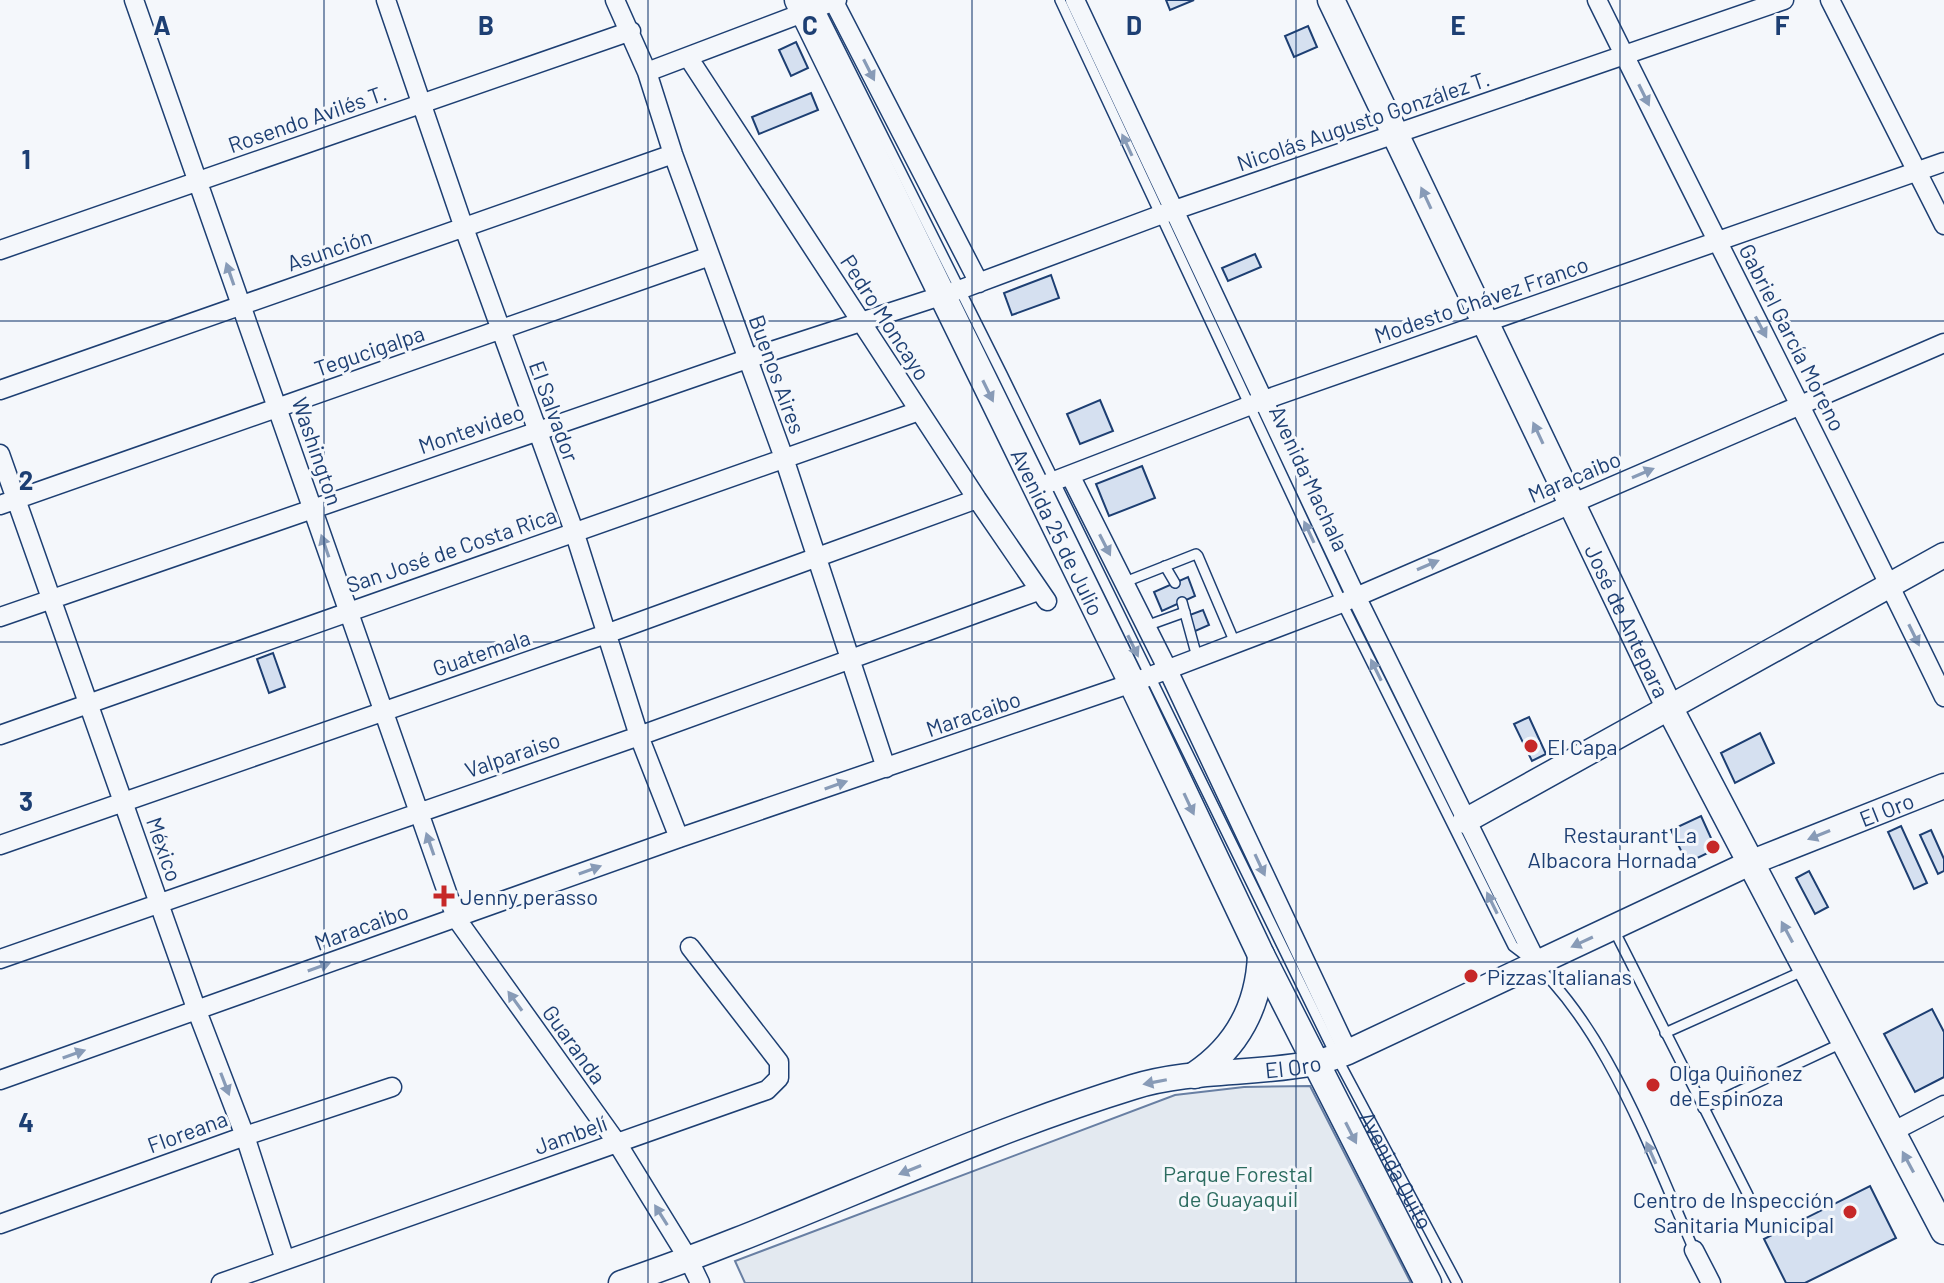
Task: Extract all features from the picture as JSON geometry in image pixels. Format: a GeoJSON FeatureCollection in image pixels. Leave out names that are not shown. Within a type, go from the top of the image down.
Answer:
{"type":"FeatureCollection","features":[{"type":"Feature","properties":{"kind":"main road","name":"José de Antepara"},"geometry":{"type":"LineString","coordinates":[[1331,0],[1669,707],[1944,1231]]}},
{"type":"Feature","properties":{"kind":"main road","name":"Avenida 25 de Julio"},"geometry":{"type":"LineString","coordinates":[[820,3],[951,293],[1053,482],[1261,955],[1333,1057]]}},
{"type":"Feature","properties":{"kind":"main road"},"geometry":{"type":"LineString","coordinates":[[1195,1075],[1222,1052],[1244,1024],[1257,990],[1261,955]]}},
{"type":"Feature","properties":{"kind":"main road","name":"Avenida Quito"},"geometry":{"type":"LineString","coordinates":[[1333,1057],[1428,1283]]}},
{"type":"Feature","properties":{"kind":"street","name":"Washington"},"geometry":{"type":"LineString","coordinates":[[134,0],[456,918]]}},
{"type":"Feature","properties":{"kind":"street","name":"El Salvador"},"geometry":{"type":"LineString","coordinates":[[386,0],[464,228],[574,531],[639,736],[679,838]]}},
{"type":"Feature","properties":{"kind":"street","name":"Buenos Aires"},"geometry":{"type":"LineString","coordinates":[[615,0],[647,72],[673,154],[784,458],[886,768]]}},
{"type":"Feature","properties":{"kind":"street","name":"Avenida Machala"},"geometry":{"type":"LineString","coordinates":[[1075,0],[1167,213],[1349,599],[1537,963]]}},
{"type":"Feature","properties":{"kind":"street","name":"Gabriel García Moreno"},"geometry":{"type":"LineString","coordinates":[[1597,0],[1717,242],[1802,404],[1944,697]]}},
{"type":"Feature","properties":{"kind":"street","name":"Nicolás Augusto González T."},"geometry":{"type":"LineString","coordinates":[[951,293],[1167,213],[1784,0]]}},
{"type":"Feature","properties":{"kind":"street"},"geometry":{"type":"LineString","coordinates":[[1830,0],[1944,225]]}},
{"type":"Feature","properties":{"kind":"street"},"geometry":{"type":"LineString","coordinates":[[647,72],[820,3],[979,283]]}},
{"type":"Feature","properties":{"kind":"street","name":"Rosendo Avilés T."},"geometry":{"type":"LineString","coordinates":[[0,250],[631,31]]}},
{"type":"Feature","properties":{"kind":"street","name":"Pedro Moncayo"},"geometry":{"type":"LineString","coordinates":[[688,57],[1042,596]]}},
{"type":"Feature","properties":{"kind":"street","name":"Asunción"},"geometry":{"type":"LineString","coordinates":[[0,390],[673,154]]}},
{"type":"Feature","properties":{"kind":"street","name":"Modesto Chávez Franco"},"geometry":{"type":"LineString","coordinates":[[1053,482],[1256,403],[1944,162]]}},
{"type":"Feature","properties":{"kind":"street","name":"Tegucigalpa"},"geometry":{"type":"LineString","coordinates":[[8,502],[710,256]]}},
{"type":"Feature","properties":{"kind":"street","name":"Montevideo"},"geometry":{"type":"LineString","coordinates":[[0,617],[747,359],[951,293]]}},
{"type":"Feature","properties":{"kind":"street","name":"Maracaibo"},"geometry":{"type":"LineString","coordinates":[[0,1080],[1235,643],[1349,599],[1944,343]]}},
{"type":"Feature","properties":{"kind":"street","name":"San José de Costa Rica"},"geometry":{"type":"LineString","coordinates":[[0,735],[919,411]]}},
{"type":"Feature","properties":{"kind":"street","name":"México"},"geometry":{"type":"LineString","coordinates":[[0,454],[8,502],[51,599],[197,1011],[245,1136],[285,1260]]}},
{"type":"Feature","properties":{"kind":"street","name":"Avenida 25 de Julio"},"geometry":{"type":"LineString","coordinates":[[1053,482],[1125,582],[1167,668],[1333,1057]]}},
{"type":"Feature","properties":{"kind":"street","name":"Guatemala"},"geometry":{"type":"LineString","coordinates":[[0,845],[606,634],[977,499]]}},
{"type":"Feature","properties":{"kind":"street"},"geometry":{"type":"LineString","coordinates":[[1465,821],[1944,555]]}},
{"type":"Feature","properties":{"kind":"street","name":"Valparaiso"},"geometry":{"type":"LineString","coordinates":[[0,959],[850,660],[1042,596]]}},
{"type":"Feature","properties":{"kind":"street","name":"El Oro"},"geometry":{"type":"LineString","coordinates":[[621,1283],[689,1260],[1048,1115],[1137,1085],[1333,1057],[1750,863],[1944,786]]}},
{"type":"Feature","properties":{"kind":"street","name":"Guaranda"},"geometry":{"type":"LineString","coordinates":[[456,918],[617,1143],[700,1283]]}},
{"type":"Feature","properties":{"kind":"street","name":"Jambelí"},"geometry":{"type":"LineString","coordinates":[[231,1281],[767,1090],[779,1078],[779,1062],[690,947]]}},
{"type":"Feature","properties":{"kind":"street","name":"Floreana"},"geometry":{"type":"LineString","coordinates":[[0,1224],[392,1087]]}},
{"type":"Feature","properties":{"kind":"street"},"geometry":{"type":"LineString","coordinates":[[1892,1132],[1944,1105]]}},
{"type":"Feature","properties":{"kind":"street","name":"Avenida Machala"},"geometry":{"type":"LineString","coordinates":[[1694,1250],[1711,1283]]}},
{"type":"Feature","properties":{"kind":"lane","name":"Avenida Machala"},"geometry":{"type":"LineString","coordinates":[[1060,0],[1167,213]]}},
{"type":"Feature","properties":{"kind":"lane"},"geometry":{"type":"LineString","coordinates":[[1125,582],[1196,554],[1235,643]]}},
{"type":"Feature","properties":{"kind":"lane"},"geometry":{"type":"LineString","coordinates":[[1165,566],[1175,583]]}},
{"type":"Feature","properties":{"kind":"lane","name":"Avenida Machala"},"geometry":{"type":"LineString","coordinates":[[1349,599],[1513,946],[1537,963],[1581,1018],[1614,1075],[1694,1250]]}},
{"type":"Feature","properties":{"kind":"lane"},"geometry":{"type":"LineString","coordinates":[[1146,626],[1184,607],[1197,657]]}},
{"type":"Feature","properties":{"kind":"lane","name":"Avenida 25 de Julio"},"geometry":{"type":"LineString","coordinates":[[1140,679],[1333,1057]]}},
{"type":"Feature","properties":{"kind":"lane"},"geometry":{"type":"LineString","coordinates":[[1613,928],[1748,1195]]}},
{"type":"Feature","properties":{"kind":"lane"},"geometry":{"type":"LineString","coordinates":[[1665,1033],[1806,969]]}},
{"type":"Feature","properties":{"kind":"lane"},"geometry":{"type":"LineString","coordinates":[[1703,1108],[1845,1041]]}},
{"type":"Feature","properties":{"kind":"lane","name":"Avenida Quito"},"geometry":{"type":"LineString","coordinates":[[1333,1057],[1457,1283]]}},
{"type":"Feature","properties":{"kind":"green space","name":"Parque Forestal de Guayaquil"},"geometry":{"type":"Polygon","coordinates":[[[1310,1086],[1411,1283],[745,1283],[735,1261],[1175,1095],[1244,1087],[1310,1086]]]}},
{"type":"Feature","properties":{"kind":"building"},"geometry":{"type":"Polygon","coordinates":[[[1166,0],[1194,0],[1170,10],[1166,0]]]}},
{"type":"Feature","properties":{"kind":"building"},"geometry":{"type":"Polygon","coordinates":[[[1308,26],[1317,47],[1294,57],[1285,36],[1308,26]]]}},
{"type":"Feature","properties":{"kind":"building"},"geometry":{"type":"Polygon","coordinates":[[[796,42],[808,68],[791,76],[779,50],[796,42]]]}},
{"type":"Feature","properties":{"kind":"building"},"geometry":{"type":"Polygon","coordinates":[[[811,93],[818,110],[759,134],[752,117],[811,93]]]}},
{"type":"Feature","properties":{"kind":"building"},"geometry":{"type":"Polygon","coordinates":[[[1255,254],[1261,267],[1228,281],[1222,268],[1255,254]]]}},
{"type":"Feature","properties":{"kind":"building"},"geometry":{"type":"Polygon","coordinates":[[[1051,275],[1059,298],[1012,315],[1004,293],[1051,275]]]}},
{"type":"Feature","properties":{"kind":"building"},"geometry":{"type":"Polygon","coordinates":[[[1100,400],[1113,431],[1080,444],[1067,414],[1100,400]]]}},
{"type":"Feature","properties":{"kind":"building"},"geometry":{"type":"Polygon","coordinates":[[[1142,466],[1155,498],[1109,516],[1096,484],[1142,466]]]}},
{"type":"Feature","properties":{"kind":"building"},"geometry":{"type":"Polygon","coordinates":[[[1188,577],[1195,596],[1162,611],[1154,592],[1188,577]]]}},
{"type":"Feature","properties":{"kind":"building"},"geometry":{"type":"Polygon","coordinates":[[[1203,610],[1209,625],[1193,632],[1187,616],[1203,610]]]}},
{"type":"Feature","properties":{"kind":"building"},"geometry":{"type":"Polygon","coordinates":[[[273,653],[285,687],[269,693],[257,659],[273,653]]]}},
{"type":"Feature","properties":{"kind":"building"},"geometry":{"type":"Polygon","coordinates":[[[1529,717],[1546,754],[1532,761],[1514,724],[1529,717]]]}},
{"type":"Feature","properties":{"kind":"building"},"geometry":{"type":"Polygon","coordinates":[[[1760,733],[1774,763],[1735,783],[1721,753],[1760,733]]]}},
{"type":"Feature","properties":{"kind":"building"},"geometry":{"type":"Polygon","coordinates":[[[1701,816],[1716,849],[1687,863],[1671,830],[1701,816]]]}},
{"type":"Feature","properties":{"kind":"building"},"geometry":{"type":"Polygon","coordinates":[[[1901,826],[1927,883],[1914,889],[1888,832],[1901,826]]]}},
{"type":"Feature","properties":{"kind":"building"},"geometry":{"type":"Polygon","coordinates":[[[1931,830],[1944,859],[1944,871],[1938,874],[1920,835],[1931,830]]]}},
{"type":"Feature","properties":{"kind":"building"},"geometry":{"type":"Polygon","coordinates":[[[1809,871],[1828,907],[1815,914],[1796,878],[1809,871]]]}},
{"type":"Feature","properties":{"kind":"building"},"geometry":{"type":"Polygon","coordinates":[[[1932,1009],[1944,1032],[1944,1077],[1915,1092],[1884,1034],[1932,1009]]]}},
{"type":"Feature","properties":{"kind":"building","name":"Centro de Inspección Sanitaria Municipal"},"geometry":{"type":"Polygon","coordinates":[[[1870,1186],[1896,1238],[1805,1283],[1786,1283],[1764,1239],[1870,1186]]]}},
{"type":"Feature","properties":{"kind":"place","name":"El Capa"},"geometry":{"type":"Point","coordinates":[1531,746]}},
{"type":"Feature","properties":{"kind":"place","name":"Restaurant La Albacora Hornada"},"geometry":{"type":"Point","coordinates":[1713,847]}},
{"type":"Feature","properties":{"kind":"place","name":"Jenny perasso"},"geometry":{"type":"Point","coordinates":[444,896]}},
{"type":"Feature","properties":{"kind":"place","name":"Pizzas Italianas"},"geometry":{"type":"Point","coordinates":[1471,976]}},
{"type":"Feature","properties":{"kind":"place","name":"Olga Quiñonez de Espinoza"},"geometry":{"type":"Point","coordinates":[1653,1085]}},
{"type":"Feature","properties":{"kind":"place","name":"Centro de Inspección Sanitaria Municipal"},"geometry":{"type":"Point","coordinates":[1850,1212]}}]}
